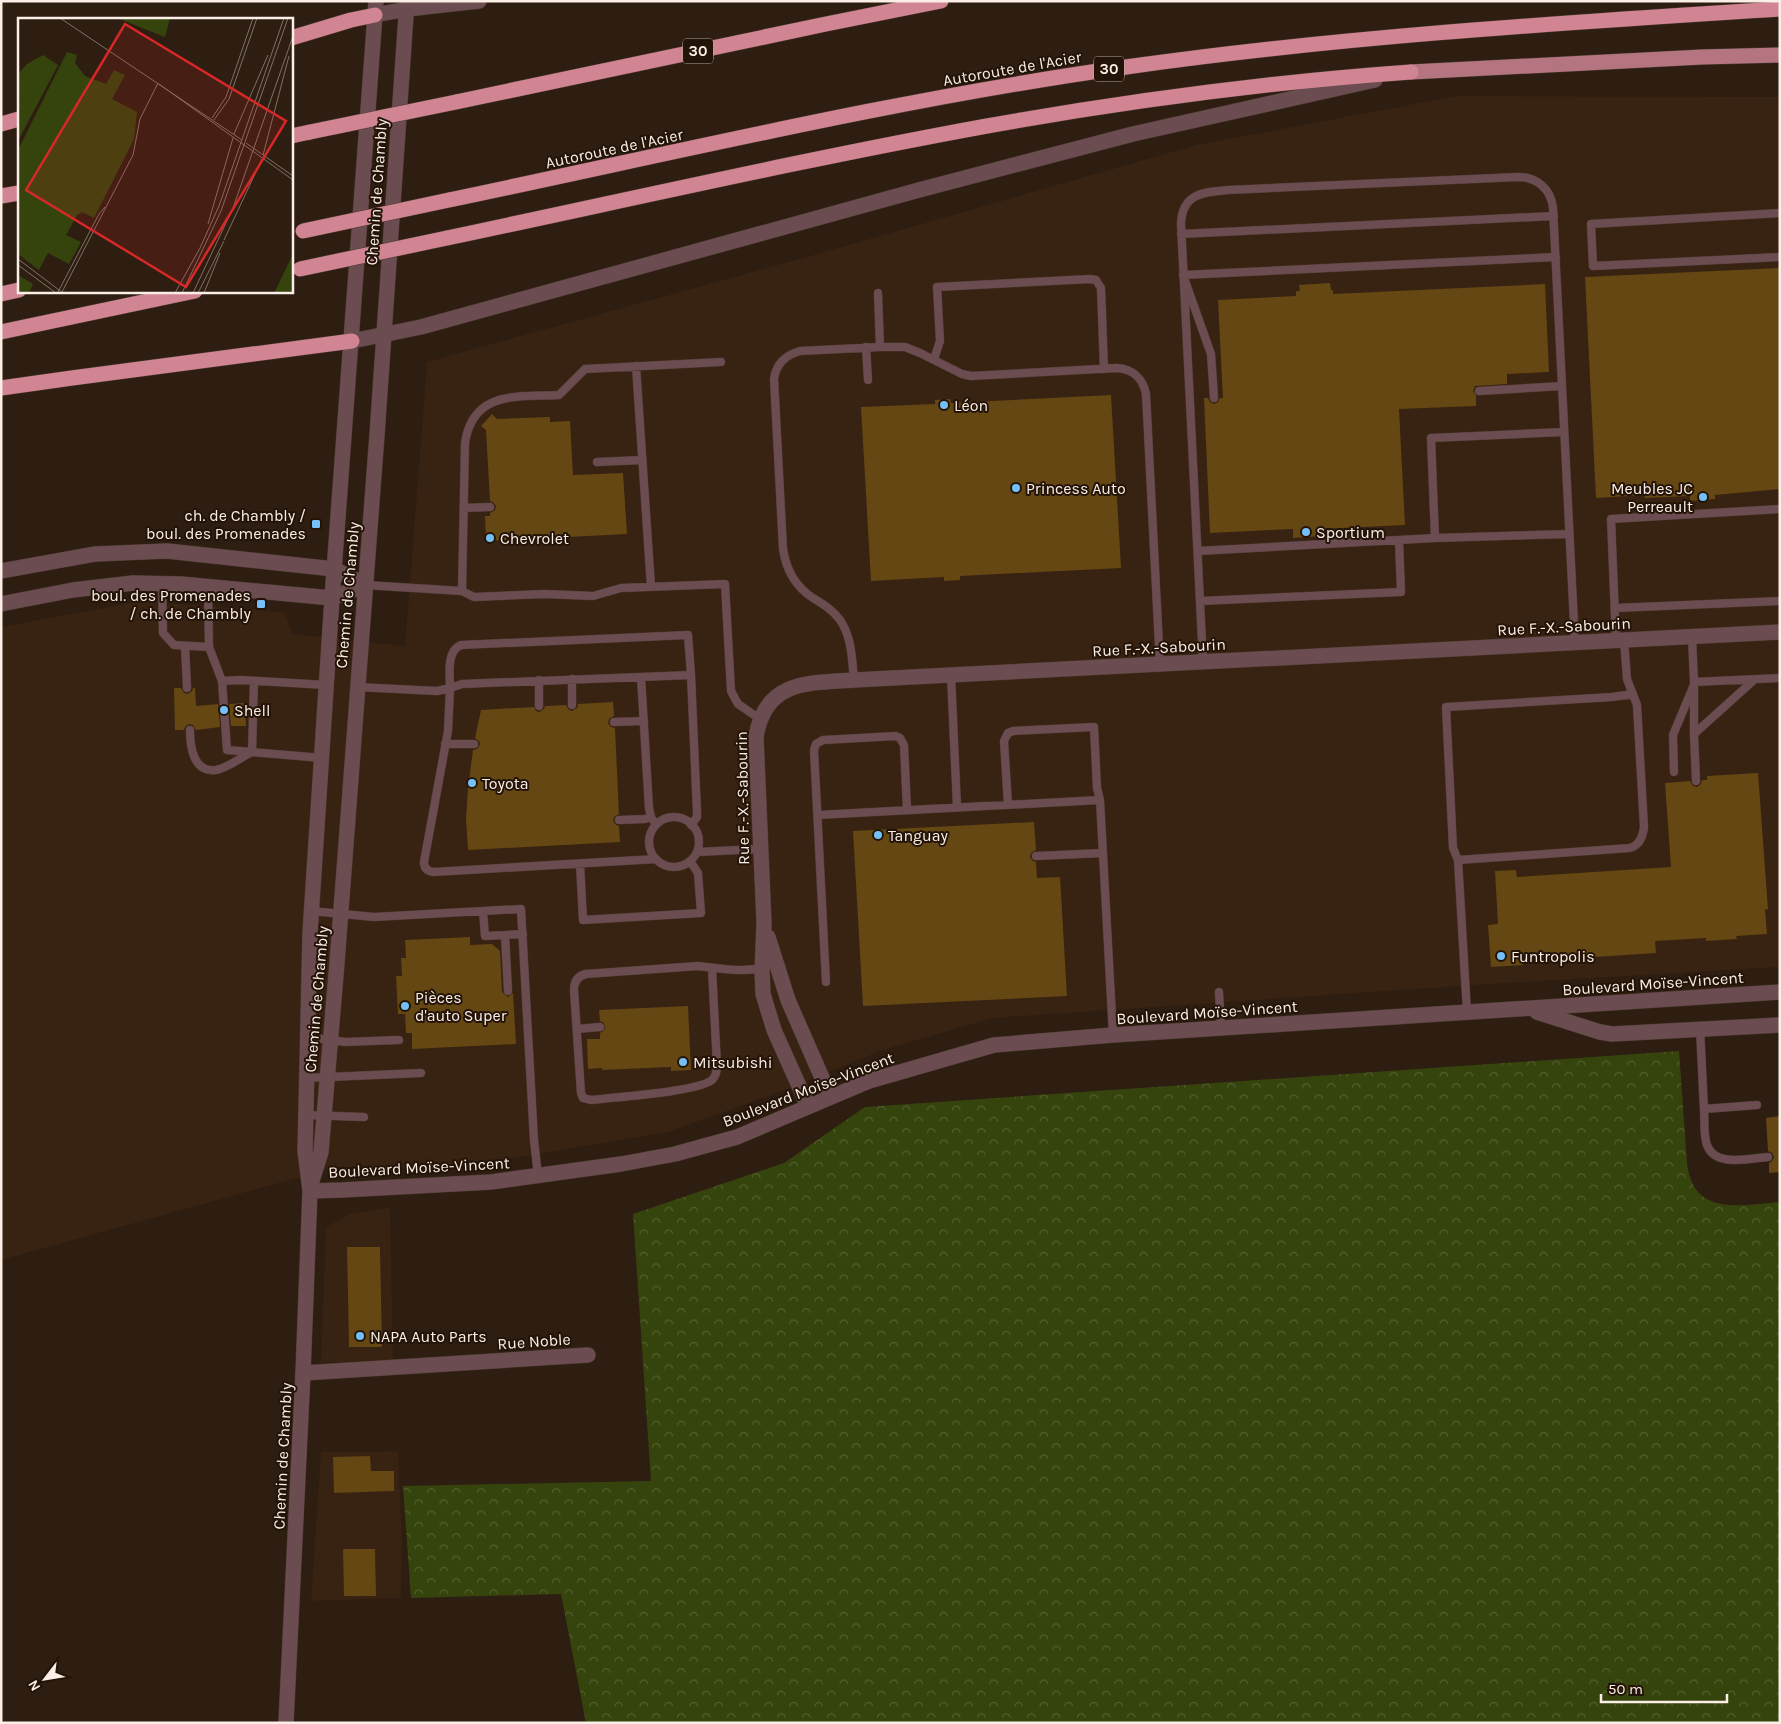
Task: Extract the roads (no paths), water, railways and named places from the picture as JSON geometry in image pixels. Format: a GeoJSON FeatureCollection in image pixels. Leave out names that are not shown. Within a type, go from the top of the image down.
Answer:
{"type":"FeatureCollection","features":[{"type":"Feature","properties":{"kind":"highway","name":"30"},"geometry":{"type":"LineString","coordinates":[[292,136],[941,1]]}},
{"type":"Feature","properties":{"kind":"highway"},"geometry":{"type":"LineString","coordinates":[[292,38],[351,20],[375,8]]}},
{"type":"Feature","properties":{"kind":"highway","name":"Autoroute de l'Acier"},"geometry":{"type":"LineString","coordinates":[[297,232],[872,111],[1125,67],[1281,47],[1388,37],[1780,8]]}},
{"type":"Feature","properties":{"kind":"highway"},"geometry":{"type":"LineString","coordinates":[[296,270],[817,160],[996,125],[1123,104],[1259,85],[1411,72]]}},
{"type":"Feature","properties":{"kind":"highway"},"geometry":{"type":"LineString","coordinates":[[1,124],[18,119]]}},
{"type":"Feature","properties":{"kind":"highway"},"geometry":{"type":"LineString","coordinates":[[1,196],[18,193]]}},
{"type":"Feature","properties":{"kind":"highway"},"geometry":{"type":"LineString","coordinates":[[1,294],[18,290]]}},
{"type":"Feature","properties":{"kind":"highway"},"geometry":{"type":"LineString","coordinates":[[1,332],[190,292]]}},
{"type":"Feature","properties":{"kind":"highway"},"geometry":{"type":"LineString","coordinates":[[1,388],[352,341]]}},
{"type":"Feature","properties":{"kind":"main road"},"geometry":{"type":"LineString","coordinates":[[1411,72],[1702,57],[1780,55]]}},
{"type":"Feature","properties":{"kind":"street"},"geometry":{"type":"LineString","coordinates":[[375,8],[480,1]]}},
{"type":"Feature","properties":{"kind":"street","name":"Chemin de Chambly"},"geometry":{"type":"LineString","coordinates":[[310,1190],[321,1152],[324,1117],[384,335],[407,5]]}},
{"type":"Feature","properties":{"kind":"street","name":"Chemin de Chambly"},"geometry":{"type":"LineString","coordinates":[[286,1723],[310,1190],[305,1153],[311,910],[375,8]]}},
{"type":"Feature","properties":{"kind":"street"},"geometry":{"type":"LineString","coordinates":[[352,341],[421,327],[919,190],[1133,134],[1411,72]]}},
{"type":"Feature","properties":{"kind":"street"},"geometry":{"type":"LineString","coordinates":[[1,571],[95,554],[149,551],[199,554],[334,569],[365,585]]}},
{"type":"Feature","properties":{"kind":"street"},"geometry":{"type":"LineString","coordinates":[[1,604],[92,587],[133,583],[162,583],[332,598],[365,585]]}},
{"type":"Feature","properties":{"kind":"street","name":"Rue F.-X.-Sabourin"},"geometry":{"type":"LineString","coordinates":[[808,1106],[770,1020],[763,994],[769,967],[764,923],[756,737],[760,719],[771,702],[789,688],[811,683],[854,680],[1780,632]]}},
{"type":"Feature","properties":{"kind":"street","name":"Rue F.-X.-Sabourin"},"geometry":{"type":"LineString","coordinates":[[769,967],[830,1096]]}},
{"type":"Feature","properties":{"kind":"street","name":"Boulevard Moïse-Vincent"},"geometry":{"type":"LineString","coordinates":[[310,1190],[468,1184],[636,1162],[696,1149],[756,1129],[830,1096],[884,1076],[994,1045],[1113,1035],[1780,992]]}},
{"type":"Feature","properties":{"kind":"street","name":"Boulevard Moïse-Vincent"},"geometry":{"type":"LineString","coordinates":[[1529,1009],[1600,1032],[1612,1034],[1780,1025]]}},
{"type":"Feature","properties":{"kind":"street","name":"Rue Noble"},"geometry":{"type":"LineString","coordinates":[[303,1372],[588,1355]]}},
{"type":"Feature","properties":{"kind":"lane"},"geometry":{"type":"LineString","coordinates":[[1203,662],[1181,234],[1182,213],[1187,203],[1195,196],[1205,192],[1237,190],[1524,177],[1535,180],[1544,187],[1552,202],[1554,216],[1574,643]]}},
{"type":"Feature","properties":{"kind":"lane"},"geometry":{"type":"LineString","coordinates":[[1780,213],[1591,224],[1593,266],[1780,257]]}},
{"type":"Feature","properties":{"kind":"lane"},"geometry":{"type":"LineString","coordinates":[[1181,234],[1554,216]]}},
{"type":"Feature","properties":{"kind":"lane"},"geometry":{"type":"LineString","coordinates":[[1183,275],[1556,257]]}},
{"type":"Feature","properties":{"kind":"lane"},"geometry":{"type":"LineString","coordinates":[[1183,275],[1211,354],[1214,398]]}},
{"type":"Feature","properties":{"kind":"lane"},"geometry":{"type":"LineString","coordinates":[[934,359],[940,341],[937,287],[1090,279],[1099,282],[1101,288],[1104,369]]}},
{"type":"Feature","properties":{"kind":"lane"},"geometry":{"type":"LineString","coordinates":[[878,293],[880,347]]}},
{"type":"Feature","properties":{"kind":"lane"},"geometry":{"type":"LineString","coordinates":[[854,680],[851,650],[843,625],[834,613],[799,586],[789,570],[784,554],[774,379],[776,370],[782,361],[795,353],[905,347],[934,359],[962,374],[971,376],[1122,368],[1131,371],[1139,377],[1145,390],[1160,665]]}},
{"type":"Feature","properties":{"kind":"lane"},"geometry":{"type":"LineString","coordinates":[[866,348],[868,380]]}},
{"type":"Feature","properties":{"kind":"lane"},"geometry":{"type":"LineString","coordinates":[[462,591],[465,443],[467,430],[472,419],[485,406],[496,400],[513,397],[559,395],[585,369],[721,362]]}},
{"type":"Feature","properties":{"kind":"lane"},"geometry":{"type":"LineString","coordinates":[[636,366],[651,587]]}},
{"type":"Feature","properties":{"kind":"lane"},"geometry":{"type":"LineString","coordinates":[[1479,390],[1562,386]]}},
{"type":"Feature","properties":{"kind":"lane"},"geometry":{"type":"LineString","coordinates":[[1435,538],[1430,438],[1564,432]]}},
{"type":"Feature","properties":{"kind":"lane"},"geometry":{"type":"LineString","coordinates":[[597,462],[642,460]]}},
{"type":"Feature","properties":{"kind":"lane"},"geometry":{"type":"LineString","coordinates":[[464,508],[490,507]]}},
{"type":"Feature","properties":{"kind":"lane"},"geometry":{"type":"LineString","coordinates":[[1458,860],[1630,848],[1639,843],[1644,827],[1637,705],[1627,679],[1615,608],[1611,519],[1780,510]]}},
{"type":"Feature","properties":{"kind":"lane"},"geometry":{"type":"LineString","coordinates":[[1198,551],[1435,538],[1569,534]]}},
{"type":"Feature","properties":{"kind":"lane"},"geometry":{"type":"LineString","coordinates":[[1200,601],[1401,592],[1399,540]]}},
{"type":"Feature","properties":{"kind":"lane"},"geometry":{"type":"LineString","coordinates":[[162,583],[163,633],[174,645],[209,647]]}},
{"type":"Feature","properties":{"kind":"lane"},"geometry":{"type":"LineString","coordinates":[[365,585],[462,591],[474,597],[545,594],[593,596],[621,588],[725,584],[731,691],[738,704],[760,719]]}},
{"type":"Feature","properties":{"kind":"lane"},"geometry":{"type":"LineString","coordinates":[[208,587],[209,647],[222,681],[226,750],[322,758]]}},
{"type":"Feature","properties":{"kind":"lane"},"geometry":{"type":"LineString","coordinates":[[1615,608],[1780,600]]}},
{"type":"Feature","properties":{"kind":"lane"},"geometry":{"type":"LineString","coordinates":[[656,860],[649,844],[650,836],[656,825],[672,817],[680,818],[692,824],[699,840],[697,852],[690,861],[675,867],[656,860],[433,872],[426,869],[424,862],[448,731],[451,656],[456,648],[461,645],[688,635],[697,812],[697,817],[692,824]]}},
{"type":"Feature","properties":{"kind":"lane"},"geometry":{"type":"LineString","coordinates":[[1692,637],[1696,781]]}},
{"type":"Feature","properties":{"kind":"lane"},"geometry":{"type":"LineString","coordinates":[[185,646],[186,688]]}},
{"type":"Feature","properties":{"kind":"lane"},"geometry":{"type":"LineString","coordinates":[[357,688],[437,691],[462,684],[572,678],[588,680],[691,675]]}},
{"type":"Feature","properties":{"kind":"lane"},"geometry":{"type":"LineString","coordinates":[[951,675],[957,807]]}},
{"type":"Feature","properties":{"kind":"lane"},"geometry":{"type":"LineString","coordinates":[[641,677],[649,808],[651,817],[656,825]]}},
{"type":"Feature","properties":{"kind":"lane"},"geometry":{"type":"LineString","coordinates":[[572,678],[572,705]]}},
{"type":"Feature","properties":{"kind":"lane"},"geometry":{"type":"LineString","coordinates":[[1694,682],[1780,678]]}},
{"type":"Feature","properties":{"kind":"lane"},"geometry":{"type":"LineString","coordinates":[[539,680],[539,706]]}},
{"type":"Feature","properties":{"kind":"lane"},"geometry":{"type":"LineString","coordinates":[[1694,734],[1754,680]]}},
{"type":"Feature","properties":{"kind":"lane"},"geometry":{"type":"LineString","coordinates":[[222,681],[326,685]]}},
{"type":"Feature","properties":{"kind":"lane"},"geometry":{"type":"LineString","coordinates":[[252,752],[254,681]]}},
{"type":"Feature","properties":{"kind":"lane"},"geometry":{"type":"LineString","coordinates":[[1674,772],[1673,735],[1694,682]]}},
{"type":"Feature","properties":{"kind":"lane"},"geometry":{"type":"LineString","coordinates":[[1467,1012],[1458,860],[1453,848],[1446,707],[1612,697],[1632,694]]}},
{"type":"Feature","properties":{"kind":"lane"},"geometry":{"type":"LineString","coordinates":[[614,722],[644,721]]}},
{"type":"Feature","properties":{"kind":"lane"},"geometry":{"type":"LineString","coordinates":[[1008,805],[1004,741],[1008,733],[1013,731],[1094,726],[1113,1035]]}},
{"type":"Feature","properties":{"kind":"lane"},"geometry":{"type":"LineString","coordinates":[[190,730],[193,755],[205,768],[218,770],[252,752]]}},
{"type":"Feature","properties":{"kind":"lane"},"geometry":{"type":"LineString","coordinates":[[826,982],[814,750],[818,742],[823,740],[896,736],[900,738],[904,744],[907,810]]}},
{"type":"Feature","properties":{"kind":"lane"},"geometry":{"type":"LineString","coordinates":[[445,744],[474,744]]}},
{"type":"Feature","properties":{"kind":"lane"},"geometry":{"type":"LineString","coordinates":[[818,815],[1100,800]]}},
{"type":"Feature","properties":{"kind":"lane"},"geometry":{"type":"LineString","coordinates":[[619,820],[651,817]]}},
{"type":"Feature","properties":{"kind":"lane"},"geometry":{"type":"LineString","coordinates":[[697,852],[760,849]]}},
{"type":"Feature","properties":{"kind":"lane"},"geometry":{"type":"LineString","coordinates":[[1036,856],[1103,853]]}},
{"type":"Feature","properties":{"kind":"lane"},"geometry":{"type":"LineString","coordinates":[[580,864],[583,920],[701,912],[698,873],[690,861]]}},
{"type":"Feature","properties":{"kind":"lane"},"geometry":{"type":"LineString","coordinates":[[311,910],[374,917],[521,909],[534,1140],[538,1176]]}},
{"type":"Feature","properties":{"kind":"lane"},"geometry":{"type":"LineString","coordinates":[[483,911],[485,936],[522,934]]}},
{"type":"Feature","properties":{"kind":"lane"},"geometry":{"type":"LineString","coordinates":[[504,935],[508,991]]}},
{"type":"Feature","properties":{"kind":"lane"},"geometry":{"type":"LineString","coordinates":[[712,968],[717,1066],[714,1077],[708,1083],[691,1088],[585,1100],[581,1093],[574,985],[577,978],[583,974],[698,966],[712,968],[732,971],[769,967]]}},
{"type":"Feature","properties":{"kind":"lane"},"geometry":{"type":"LineString","coordinates":[[1219,992],[1221,1028]]}},
{"type":"Feature","properties":{"kind":"lane"},"geometry":{"type":"LineString","coordinates":[[577,1029],[600,1027]]}},
{"type":"Feature","properties":{"kind":"lane"},"geometry":{"type":"LineString","coordinates":[[1700,1029],[1706,1142],[1712,1153],[1725,1159],[1768,1157]]}},
{"type":"Feature","properties":{"kind":"lane"},"geometry":{"type":"LineString","coordinates":[[307,1037],[352,1042],[399,1040]]}},
{"type":"Feature","properties":{"kind":"lane"},"geometry":{"type":"LineString","coordinates":[[306,1078],[421,1073]]}},
{"type":"Feature","properties":{"kind":"lane"},"geometry":{"type":"LineString","coordinates":[[1704,1109],[1757,1105]]}},
{"type":"Feature","properties":{"kind":"lane"},"geometry":{"type":"LineString","coordinates":[[306,1115],[364,1118]]}},
{"type":"Feature","properties":{"kind":"place","name":"Léon"},"geometry":{"type":"Point","coordinates":[944,405]}},
{"type":"Feature","properties":{"kind":"place","name":"Princess Auto"},"geometry":{"type":"Point","coordinates":[1016,488]}},
{"type":"Feature","properties":{"kind":"place","name":"Meubles JC Perreault"},"geometry":{"type":"Point","coordinates":[1703,497]}},
{"type":"Feature","properties":{"kind":"place","name":"ch. de Chambly / boul. des Promenades"},"geometry":{"type":"Point","coordinates":[316,524]}},
{"type":"Feature","properties":{"kind":"place","name":"Sportium"},"geometry":{"type":"Point","coordinates":[1306,532]}},
{"type":"Feature","properties":{"kind":"place","name":"Chevrolet"},"geometry":{"type":"Point","coordinates":[490,538]}},
{"type":"Feature","properties":{"kind":"place","name":"boul. des Promenades / ch. de Chambly"},"geometry":{"type":"Point","coordinates":[261,604]}},
{"type":"Feature","properties":{"kind":"place","name":"Shell"},"geometry":{"type":"Point","coordinates":[224,710]}},
{"type":"Feature","properties":{"kind":"place","name":"Toyota"},"geometry":{"type":"Point","coordinates":[472,783]}},
{"type":"Feature","properties":{"kind":"place","name":"Tanguay"},"geometry":{"type":"Point","coordinates":[878,835]}},
{"type":"Feature","properties":{"kind":"place","name":"Funtropolis"},"geometry":{"type":"Point","coordinates":[1501,956]}},
{"type":"Feature","properties":{"kind":"place","name":"Pièces d'auto Super"},"geometry":{"type":"Point","coordinates":[405,1006]}},
{"type":"Feature","properties":{"kind":"place","name":"Mitsubishi"},"geometry":{"type":"Point","coordinates":[683,1062]}},
{"type":"Feature","properties":{"kind":"place","name":"NAPA Auto Parts"},"geometry":{"type":"Point","coordinates":[360,1336]}}]}
